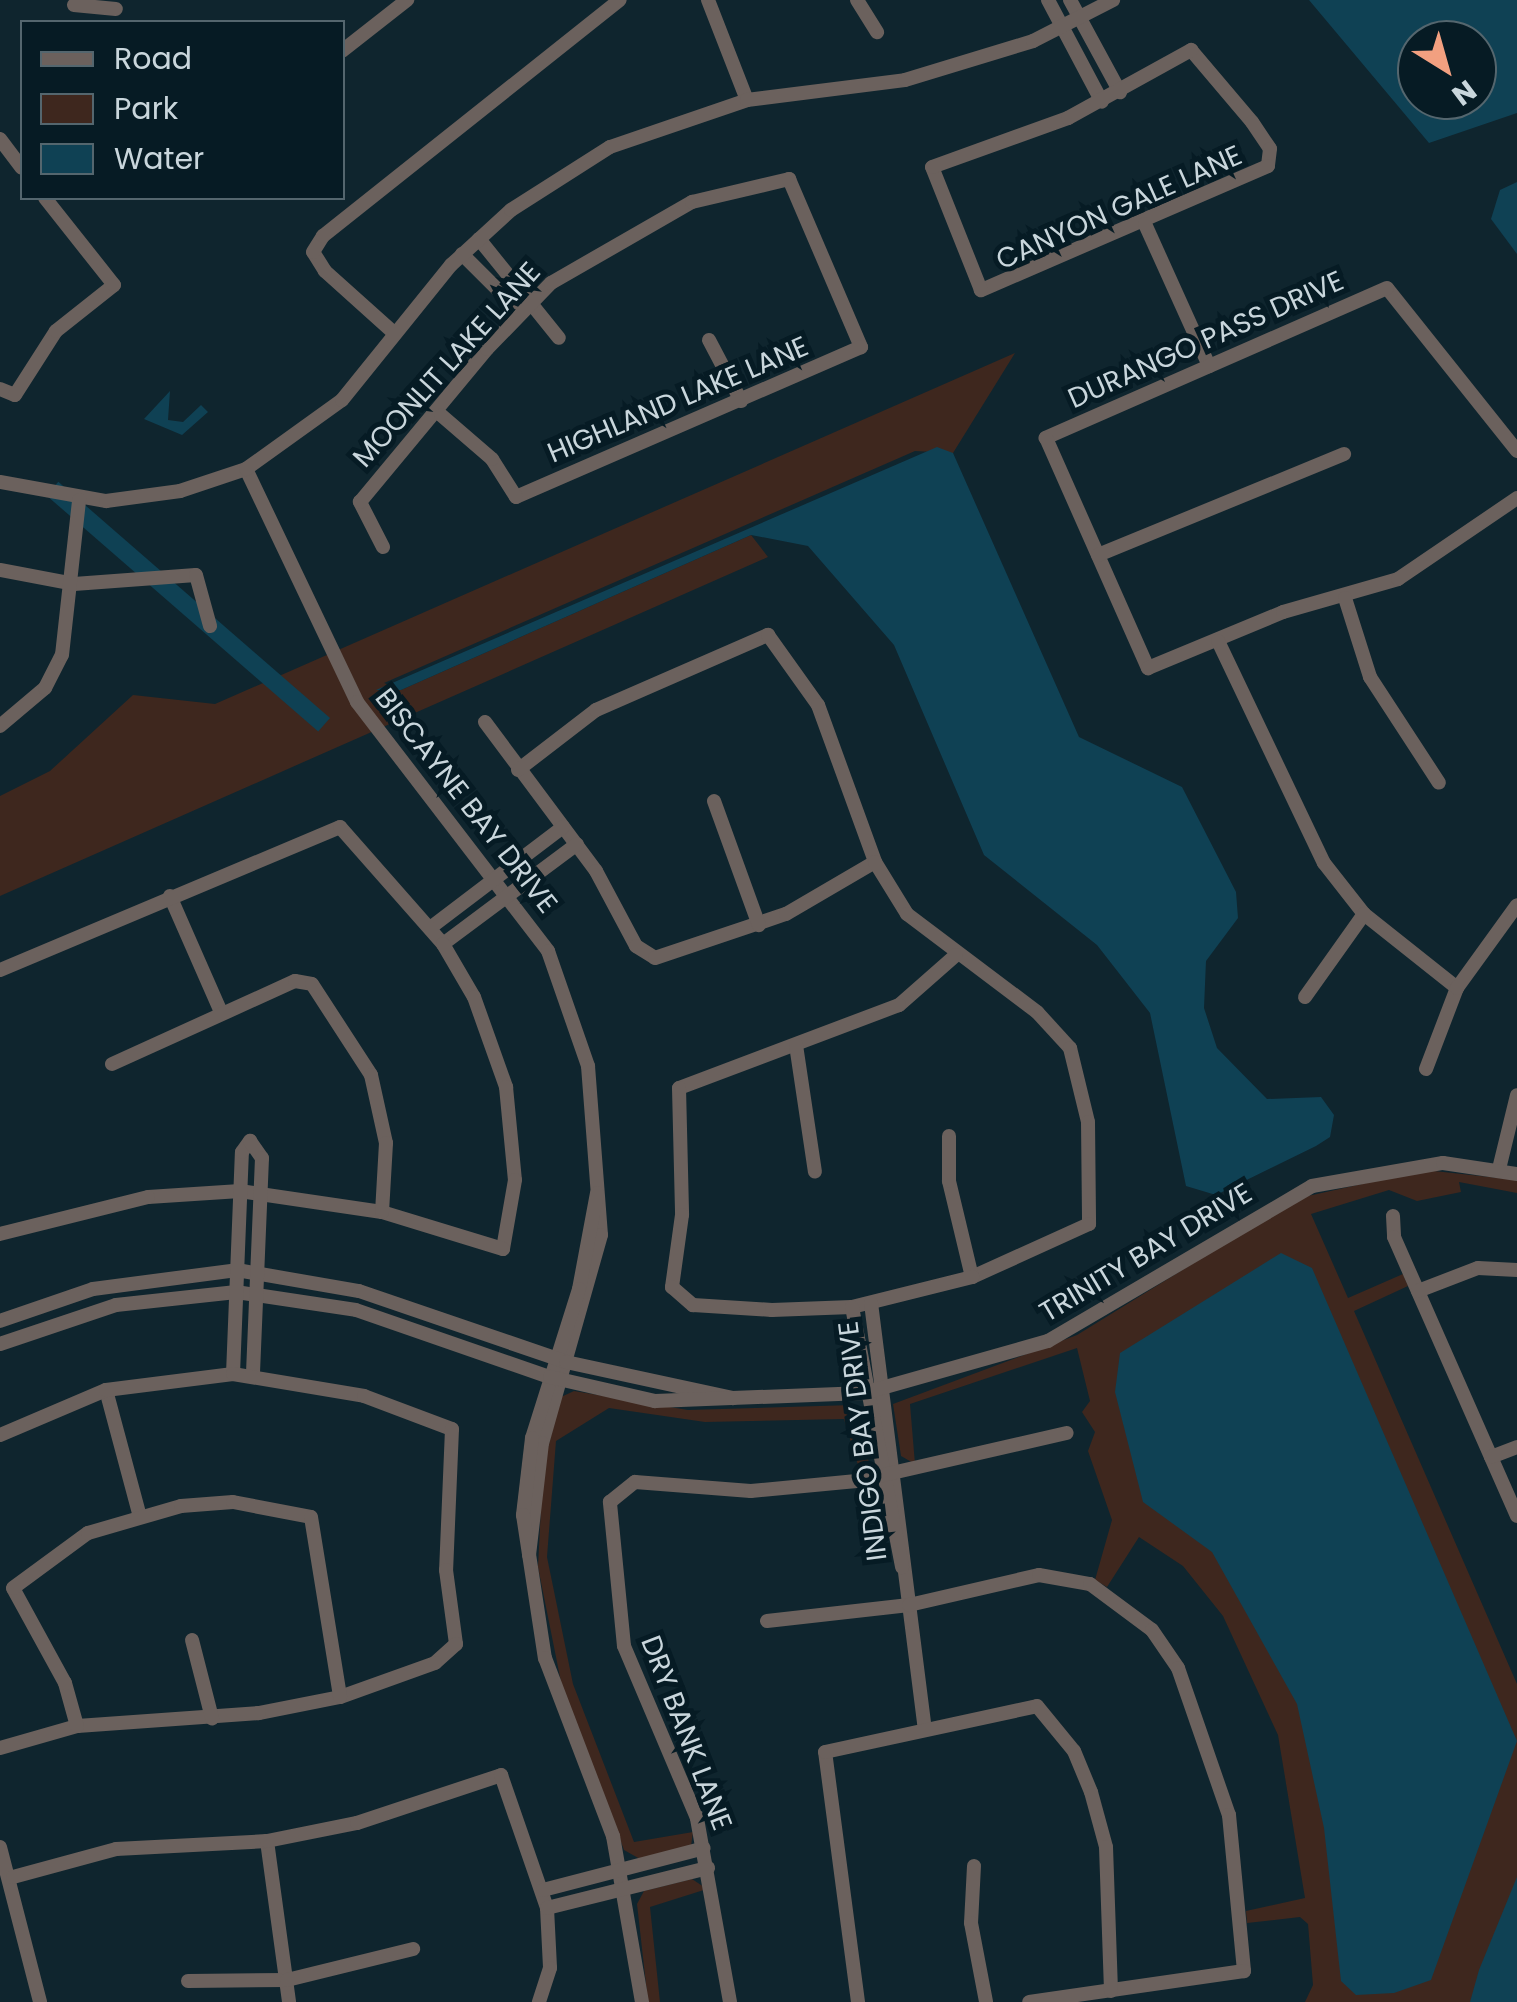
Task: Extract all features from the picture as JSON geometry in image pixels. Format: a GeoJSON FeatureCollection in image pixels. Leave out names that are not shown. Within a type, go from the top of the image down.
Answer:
{"type":"FeatureCollection","features":[{"type":"Feature","properties":{"kind":"street"},"geometry":{"type":"LineString","coordinates":[[345,49],[407,0]]}},
{"type":"Feature","properties":{"kind":"street"},"geometry":{"type":"LineString","coordinates":[[394,333],[314,252],[620,0]]}},
{"type":"Feature","properties":{"kind":"street"},"geometry":{"type":"LineString","coordinates":[[708,0],[747,100]]}},
{"type":"Feature","properties":{"kind":"street"},"geometry":{"type":"LineString","coordinates":[[857,0],[877,32]]}},
{"type":"Feature","properties":{"kind":"street"},"geometry":{"type":"LineString","coordinates":[[1048,0],[1102,102],[1120,92],[1070,0]]}},
{"type":"Feature","properties":{"kind":"street"},"geometry":{"type":"LineString","coordinates":[[0,482],[79,500],[156,496],[246,469],[330,412],[462,254],[610,146],[747,100],[905,80],[1062,26],[1113,0]]}},
{"type":"Feature","properties":{"kind":"street"},"geometry":{"type":"LineString","coordinates":[[74,4],[116,10]]}},
{"type":"Feature","properties":{"kind":"street","name":"CANYON GALE LANE"},"geometry":{"type":"LineString","coordinates":[[1102,102],[932,167],[981,290],[1260,174],[1271,159],[1191,50],[1120,92]]}},
{"type":"Feature","properties":{"kind":"street"},"geometry":{"type":"LineString","coordinates":[[0,139],[20,165]]}},
{"type":"Feature","properties":{"kind":"street","name":"MOONLIT LAKE LANE"},"geometry":{"type":"LineString","coordinates":[[384,548],[360,502],[440,415],[530,304],[630,232],[692,202],[789,178],[860,348]]}},
{"type":"Feature","properties":{"kind":"street"},"geometry":{"type":"LineString","coordinates":[[0,389],[15,395],[56,332],[114,285],[48,200]]}},
{"type":"Feature","properties":{"kind":"street"},"geometry":{"type":"LineString","coordinates":[[1145,224],[1209,366]]}},
{"type":"Feature","properties":{"kind":"street"},"geometry":{"type":"LineString","coordinates":[[479,239],[559,338]]}},
{"type":"Feature","properties":{"kind":"street"},"geometry":{"type":"LineString","coordinates":[[462,254],[509,301],[530,304]]}},
{"type":"Feature","properties":{"kind":"street","name":"DURANGO PASS DRIVE"},"geometry":{"type":"LineString","coordinates":[[1098,555],[1046,438],[1387,288],[1517,452]]}},
{"type":"Feature","properties":{"kind":"street"},"geometry":{"type":"LineString","coordinates":[[708,340],[741,401]]}},
{"type":"Feature","properties":{"kind":"street","name":"HIGHLAND LAKE LANE"},"geometry":{"type":"LineString","coordinates":[[440,415],[492,460],[516,497],[860,348]]}},
{"type":"Feature","properties":{"kind":"street"},"geometry":{"type":"LineString","coordinates":[[1344,454],[1098,555],[1148,668],[1344,598],[1454,548],[1517,498]]}},
{"type":"Feature","properties":{"kind":"street","name":"BISCAYNE BAY DRIVE"},"geometry":{"type":"LineString","coordinates":[[246,469],[350,691],[510,894],[548,951],[578,1029],[601,1178],[596,1266],[556,1378],[529,1555],[545,1658],[627,1888],[642,2002]]}},
{"type":"Feature","properties":{"kind":"street"},"geometry":{"type":"LineString","coordinates":[[0,726],[45,688],[70,630],[79,500]]}},
{"type":"Feature","properties":{"kind":"street"},"geometry":{"type":"LineString","coordinates":[[0,570],[74,584],[196,575],[210,626]]}},
{"type":"Feature","properties":{"kind":"street"},"geometry":{"type":"LineString","coordinates":[[1344,598],[1370,676],[1439,783]]}},
{"type":"Feature","properties":{"kind":"street"},"geometry":{"type":"LineString","coordinates":[[518,770],[596,710],[768,635],[818,705],[875,862],[907,914],[956,955],[1037,1012],[1070,1048],[1088,1122],[1089,1224],[972,1277],[852,1307],[718,1307],[677,1297],[678,1088],[898,1005],[956,955]]}},
{"type":"Feature","properties":{"kind":"street"},"geometry":{"type":"LineString","coordinates":[[1218,641],[1286,796],[1364,914],[1457,988]]}},
{"type":"Feature","properties":{"kind":"street"},"geometry":{"type":"LineString","coordinates":[[485,722],[576,844],[648,955],[759,925],[875,862]]}},
{"type":"Feature","properties":{"kind":"street"},"geometry":{"type":"LineString","coordinates":[[714,801],[759,925]]}},
{"type":"Feature","properties":{"kind":"street"},"geometry":{"type":"LineString","coordinates":[[0,970],[332,826],[348,831],[443,944],[474,996],[506,1088],[515,1180],[504,1249],[382,1212],[240,1192],[148,1197],[0,1234]]}},
{"type":"Feature","properties":{"kind":"street"},"geometry":{"type":"LineString","coordinates":[[430,928],[563,827]]}},
{"type":"Feature","properties":{"kind":"street"},"geometry":{"type":"LineString","coordinates":[[443,944],[576,844]]}},
{"type":"Feature","properties":{"kind":"street"},"geometry":{"type":"LineString","coordinates":[[170,896],[222,1012]]}},
{"type":"Feature","properties":{"kind":"street"},"geometry":{"type":"LineString","coordinates":[[1426,1069],[1457,988],[1517,905]]}},
{"type":"Feature","properties":{"kind":"street"},"geometry":{"type":"LineString","coordinates":[[1305,996],[1364,914]]}},
{"type":"Feature","properties":{"kind":"street"},"geometry":{"type":"LineString","coordinates":[[112,1064],[295,981],[324,996],[371,1075],[386,1142],[382,1212]]}},
{"type":"Feature","properties":{"kind":"street"},"geometry":{"type":"LineString","coordinates":[[796,1045],[815,1172]]}},
{"type":"Feature","properties":{"kind":"street"},"geometry":{"type":"LineString","coordinates":[[1498,1169],[1517,1094]]}},
{"type":"Feature","properties":{"kind":"street"},"geometry":{"type":"LineString","coordinates":[[949,1136],[949,1181],[972,1277]]}},
{"type":"Feature","properties":{"kind":"street"},"geometry":{"type":"LineString","coordinates":[[234,1374],[240,1192],[250,1141],[261,1150],[253,1376]]}},
{"type":"Feature","properties":{"kind":"street","name":"TRINITY BAY DRIVE"},"geometry":{"type":"LineString","coordinates":[[0,1344],[116,1305],[236,1292],[356,1310],[556,1378],[655,1401],[864,1393],[1074,1329],[1312,1186],[1404,1165],[1498,1169],[1517,1174]]}},
{"type":"Feature","properties":{"kind":"street"},"geometry":{"type":"LineString","coordinates":[[1393,1216],[1418,1290],[1517,1516]]}},
{"type":"Feature","properties":{"kind":"street"},"geometry":{"type":"LineString","coordinates":[[1418,1290],[1478,1268],[1517,1270]]}},
{"type":"Feature","properties":{"kind":"street","name":"TRINITY BAY DRIVE"},"geometry":{"type":"LineString","coordinates":[[0,1321],[93,1289],[237,1270],[360,1290],[562,1360],[739,1400]]}},
{"type":"Feature","properties":{"kind":"street","name":"INDIGO BAY DRIVE"},"geometry":{"type":"LineString","coordinates":[[871,1303],[898,1472],[904,1572],[926,1728]]}},
{"type":"Feature","properties":{"kind":"street","name":"INDIGO BAY DRIVE"},"geometry":{"type":"LineString","coordinates":[[852,1307],[878,1476],[904,1572]]}},
{"type":"Feature","properties":{"kind":"street"},"geometry":{"type":"LineString","coordinates":[[0,1434],[106,1390],[234,1374],[364,1396],[452,1429],[452,1653],[340,1697],[212,1718],[77,1726],[0,1748]]}},
{"type":"Feature","properties":{"kind":"street"},"geometry":{"type":"LineString","coordinates":[[106,1390],[139,1513]]}},
{"type":"Feature","properties":{"kind":"street"},"geometry":{"type":"LineString","coordinates":[[878,1476],[1067,1432]]}},
{"type":"Feature","properties":{"kind":"street"},"geometry":{"type":"LineString","coordinates":[[1491,1457],[1517,1447]]}},
{"type":"Feature","properties":{"kind":"street","name":"DRY BANK LANE"},"geometry":{"type":"LineString","coordinates":[[730,2002],[704,1848],[614,1606],[610,1502],[621,1484],[750,1491],[878,1476]]}},
{"type":"Feature","properties":{"kind":"street"},"geometry":{"type":"LineString","coordinates":[[77,1726],[66,1683],[13,1588],[58,1549],[139,1513],[233,1502],[298,1510],[318,1526],[340,1697]]}},
{"type":"Feature","properties":{"kind":"street"},"geometry":{"type":"LineString","coordinates":[[767,1621],[909,1605],[1039,1575],[1090,1584],[1152,1630],[1201,1716],[1229,1815],[1244,1971],[1030,2002]]}},
{"type":"Feature","properties":{"kind":"street"},"geometry":{"type":"LineString","coordinates":[[192,1640],[212,1718]]}},
{"type":"Feature","properties":{"kind":"street"},"geometry":{"type":"LineString","coordinates":[[858,2002],[824,1752],[1037,1706],[1074,1750],[1092,1792],[1106,1847],[1111,1990]]}},
{"type":"Feature","properties":{"kind":"street"},"geometry":{"type":"LineString","coordinates":[[13,1878],[116,1849],[267,1841],[358,1823],[501,1774],[547,1908],[550,1968],[539,2002]]}},
{"type":"Feature","properties":{"kind":"street"},"geometry":{"type":"LineString","coordinates":[[267,1841],[289,2002]]}},
{"type":"Feature","properties":{"kind":"street"},"geometry":{"type":"LineString","coordinates":[[0,1848],[13,1878],[40,2002]]}},
{"type":"Feature","properties":{"kind":"street"},"geometry":{"type":"LineString","coordinates":[[543,1890],[704,1848]]}},
{"type":"Feature","properties":{"kind":"street"},"geometry":{"type":"LineString","coordinates":[[974,1866],[971,1923],[986,2002]]}},
{"type":"Feature","properties":{"kind":"street"},"geometry":{"type":"LineString","coordinates":[[547,1908],[708,1868]]}},
{"type":"Feature","properties":{"kind":"street"},"geometry":{"type":"LineString","coordinates":[[188,1981],[286,1980],[413,1949]]}},
{"type":"Feature","properties":{"kind":"green space"},"geometry":{"type":"Polygon","coordinates":[[[1015,353],[953,453],[915,451],[384,683],[401,690],[751,535],[768,557],[0,896],[0,796],[50,771],[133,695],[215,704],[1015,353]]]}},
{"type":"Feature","properties":{"kind":"green space"},"geometry":{"type":"Polygon","coordinates":[[[1425,1170],[1517,1180],[1517,1193],[1459,1182],[1461,1192],[1417,1201],[1389,1190],[1311,1214],[1348,1298],[1403,1274],[1408,1286],[1354,1311],[1517,1684],[1517,2002],[1305,2002],[1313,1985],[1308,1924],[1300,1917],[1247,1923],[1246,1911],[1305,1898],[1278,1735],[1223,1616],[1183,1566],[1139,1537],[1107,1587],[1095,1580],[1112,1520],[1088,1451],[1095,1432],[1082,1412],[1090,1401],[1077,1348],[910,1404],[915,1464],[901,1456],[893,1404],[1077,1335],[1299,1198],[1425,1170]]]}},
{"type":"Feature","properties":{"kind":"green space"},"geometry":{"type":"Polygon","coordinates":[[[574,1391],[688,1410],[853,1405],[870,1466],[861,1475],[844,1419],[705,1422],[609,1408],[556,1441],[547,1557],[573,1684],[634,1842],[693,1832],[691,1846],[640,1859],[624,1850],[562,1687],[538,1567],[543,1467],[561,1397],[574,1391]]]}},
{"type":"Feature","properties":{"kind":"green space"},"geometry":{"type":"Polygon","coordinates":[[[692,1879],[707,1889],[650,1907],[660,2002],[648,2002],[637,1904],[644,1891],[692,1879]]]}},
{"type":"Feature","properties":{"kind":"water"},"geometry":{"type":"Polygon","coordinates":[[[1309,0],[1517,0],[1517,113],[1497,120],[1497,20],[1397,20],[1397,105],[1309,0]]]}},
{"type":"Feature","properties":{"kind":"water"},"geometry":{"type":"Polygon","coordinates":[[[1410,120],[1496,120],[1429,143],[1410,120]]]}},
{"type":"Feature","properties":{"kind":"water"},"geometry":{"type":"Polygon","coordinates":[[[1517,182],[1517,254],[1491,219],[1500,190],[1517,182]]]}},
{"type":"Feature","properties":{"kind":"water"},"geometry":{"type":"Polygon","coordinates":[[[170,391],[168,420],[183,422],[201,405],[208,412],[182,435],[144,419],[170,391]]]}},
{"type":"Feature","properties":{"kind":"water"},"geometry":{"type":"Polygon","coordinates":[[[937,447],[953,453],[1079,737],[1182,787],[1236,892],[1238,918],[1206,961],[1204,1008],[1217,1048],[1267,1099],[1321,1097],[1334,1115],[1330,1137],[1216,1195],[1186,1186],[1150,1013],[1097,945],[984,855],[894,645],[808,546],[751,535],[401,690],[376,690],[937,447]]]}},
{"type":"Feature","properties":{"kind":"water"},"geometry":{"type":"Polygon","coordinates":[[[58,482],[330,718],[318,732],[46,495],[58,482]]]}},
{"type":"Feature","properties":{"kind":"water"},"geometry":{"type":"Polygon","coordinates":[[[1281,1253],[1312,1268],[1517,1741],[1431,1980],[1394,1993],[1356,1995],[1341,1981],[1324,1828],[1297,1704],[1212,1552],[1143,1502],[1115,1392],[1120,1353],[1281,1253]]]}},
{"type":"Feature","properties":{"kind":"water"},"geometry":{"type":"Polygon","coordinates":[[[1517,1877],[1517,2002],[1470,2002],[1479,1970],[1517,1877]]]}}]}
